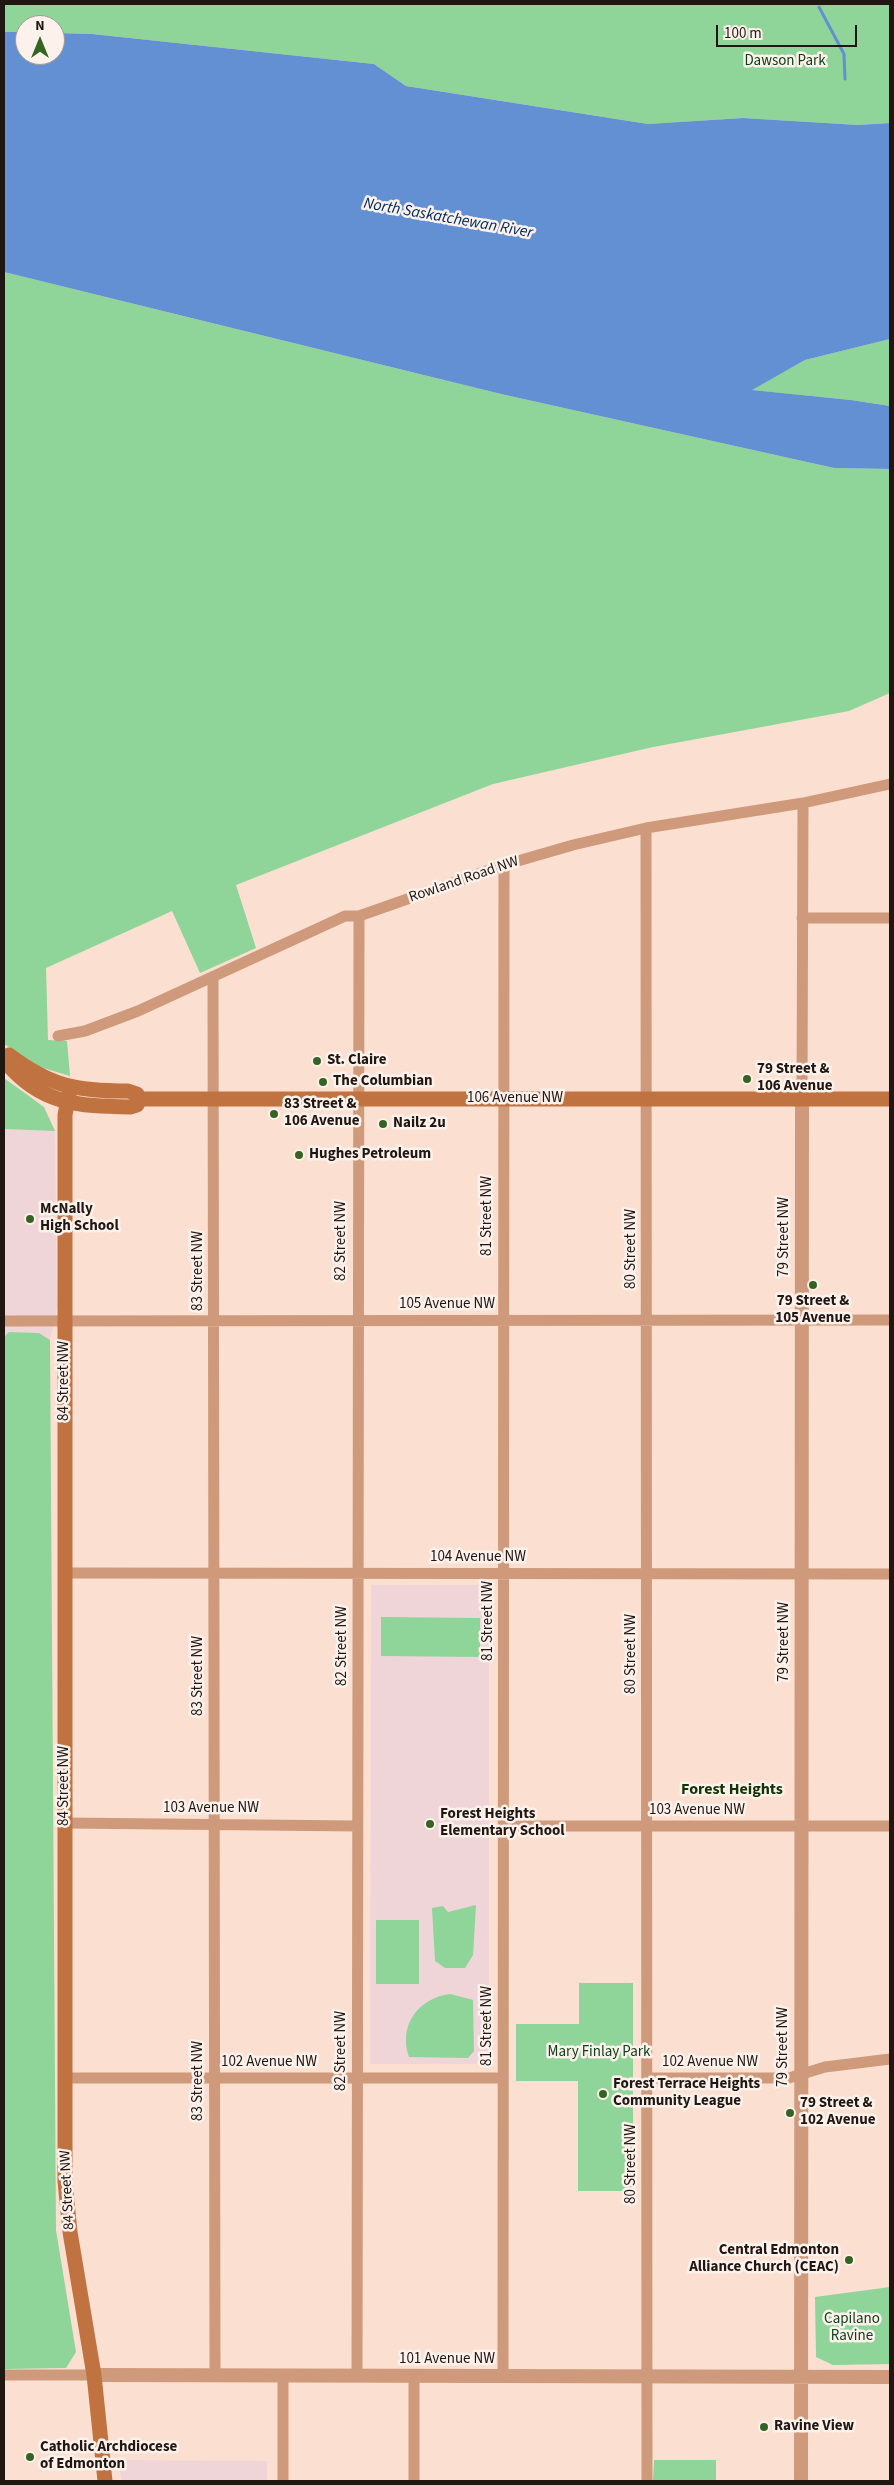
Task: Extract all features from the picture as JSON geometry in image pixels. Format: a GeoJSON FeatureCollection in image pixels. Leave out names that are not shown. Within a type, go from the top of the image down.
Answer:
{"type":"FeatureCollection","features":[{"type":"Feature","properties":{"kind":"main road"},"geometry":{"type":"LineString","coordinates":[[4,1051],[30,1070],[50,1081],[70,1088]]}},
{"type":"Feature","properties":{"kind":"main road"},"geometry":{"type":"LineString","coordinates":[[4,1060],[29,1084],[66,1103]]}},
{"type":"Feature","properties":{"kind":"main road","name":"106 Avenue NW"},"geometry":{"type":"LineString","coordinates":[[70,1088],[133,1091],[140,1099],[890,1099]]}},
{"type":"Feature","properties":{"kind":"main road","name":"84 Street NW"},"geometry":{"type":"LineString","coordinates":[[70,1088],[66,1103],[65,1321],[65,2181],[70,2232],[94,2375],[105,2481]]}},
{"type":"Feature","properties":{"kind":"main road","name":"106 Avenue NW"},"geometry":{"type":"LineString","coordinates":[[66,1103],[131,1107],[137,1105],[140,1099]]}},
{"type":"Feature","properties":{"kind":"street","name":"Rowland Road NW"},"geometry":{"type":"LineString","coordinates":[[58,1036],[85,1031],[138,1011],[345,916],[359,916],[504,865],[646,828],[803,803],[890,784]]}},
{"type":"Feature","properties":{"kind":"street","name":"79 Street NW"},"geometry":{"type":"LineString","coordinates":[[801,2481],[803,803]]}},
{"type":"Feature","properties":{"kind":"street","name":"80 Street NW"},"geometry":{"type":"LineString","coordinates":[[646,828],[647,2481]]}},
{"type":"Feature","properties":{"kind":"street","name":"81 Street NW"},"geometry":{"type":"LineString","coordinates":[[503,2377],[504,865]]}},
{"type":"Feature","properties":{"kind":"street","name":"82 Street NW"},"geometry":{"type":"LineString","coordinates":[[357,2376],[357,1099],[359,916]]}},
{"type":"Feature","properties":{"kind":"street"},"geometry":{"type":"LineString","coordinates":[[802,918],[890,918]]}},
{"type":"Feature","properties":{"kind":"street","name":"83 Street NW"},"geometry":{"type":"LineString","coordinates":[[213,976],[215,2376]]}},
{"type":"Feature","properties":{"kind":"street","name":"105 Avenue NW"},"geometry":{"type":"LineString","coordinates":[[4,1321],[890,1320]]}},
{"type":"Feature","properties":{"kind":"street","name":"104 Avenue NW"},"geometry":{"type":"LineString","coordinates":[[65,1573],[890,1574]]}},
{"type":"Feature","properties":{"kind":"street","name":"103 Avenue NW"},"geometry":{"type":"LineString","coordinates":[[65,1823],[357,1826]]}},
{"type":"Feature","properties":{"kind":"street","name":"103 Avenue NW"},"geometry":{"type":"LineString","coordinates":[[504,1826],[890,1826]]}},
{"type":"Feature","properties":{"kind":"street","name":"102 Avenue NW"},"geometry":{"type":"LineString","coordinates":[[647,2078],[789,2078],[825,2067],[890,2059]]}},
{"type":"Feature","properties":{"kind":"street","name":"102 Avenue NW"},"geometry":{"type":"LineString","coordinates":[[66,2078],[503,2078]]}},
{"type":"Feature","properties":{"kind":"street","name":"101 Avenue NW"},"geometry":{"type":"LineString","coordinates":[[4,2375],[890,2377]]}},
{"type":"Feature","properties":{"kind":"street"},"geometry":{"type":"LineString","coordinates":[[282,2481],[283,2376]]}},
{"type":"Feature","properties":{"kind":"street"},"geometry":{"type":"LineString","coordinates":[[414,2377],[414,2481]]}},
{"type":"Feature","properties":{"kind":"shaded area","name":"McNally High School"},"geometry":{"type":"Polygon","coordinates":[[[4,1129],[55,1131],[57,1308],[50,1340],[39,1333],[9,1332],[4,1337],[4,1129]]]}},
{"type":"Feature","properties":{"kind":"shaded area","name":"Forest Heights Elementary School"},"geometry":{"type":"Polygon","coordinates":[[[371,1585],[489,1585],[489,2064],[370,2064],[371,1585]]]}},
{"type":"Feature","properties":{"kind":"shaded area"},"geometry":{"type":"Polygon","coordinates":[[[119,2460],[267,2461],[267,2481],[121,2481],[119,2460]]]}},
{"type":"Feature","properties":{"kind":"green space","name":"Dawson Park"},"geometry":{"type":"Polygon","coordinates":[[[4,4],[890,4],[890,123],[858,125],[743,118],[648,124],[406,86],[374,64],[92,34],[65,33],[65,15],[15,15],[15,32],[4,32],[4,4]]]}},
{"type":"Feature","properties":{"kind":"green space"},"geometry":{"type":"Polygon","coordinates":[[[4,272],[501,394],[834,468],[890,469],[890,693],[849,711],[653,747],[493,784],[236,885],[256,948],[200,973],[172,911],[46,968],[48,1040],[67,1041],[70,1076],[40,1067],[4,1044],[4,272]]]}},
{"type":"Feature","properties":{"kind":"green space"},"geometry":{"type":"Polygon","coordinates":[[[890,339],[890,406],[851,400],[751,390],[805,360],[890,339]]]}},
{"type":"Feature","properties":{"kind":"green space"},"geometry":{"type":"Polygon","coordinates":[[[4,1078],[44,1107],[55,1131],[4,1129],[4,1078]]]}},
{"type":"Feature","properties":{"kind":"green space"},"geometry":{"type":"Polygon","coordinates":[[[9,1332],[39,1333],[50,1340],[56,2230],[76,2352],[66,2368],[4,2369],[4,1337],[9,1332]]]}},
{"type":"Feature","properties":{"kind":"green space"},"geometry":{"type":"Polygon","coordinates":[[[381,1617],[480,1618],[480,1657],[381,1656],[381,1617]]]}},
{"type":"Feature","properties":{"kind":"green space"},"geometry":{"type":"Polygon","coordinates":[[[476,1905],[473,1955],[465,1968],[445,1968],[435,1961],[432,1908],[443,1906],[448,1912],[476,1905]]]}},
{"type":"Feature","properties":{"kind":"green space"},"geometry":{"type":"Polygon","coordinates":[[[376,1920],[419,1920],[419,1984],[376,1984],[376,1920]]]}},
{"type":"Feature","properties":{"kind":"green space","name":"Mary Finlay Park"},"geometry":{"type":"Polygon","coordinates":[[[579,1983],[633,1983],[633,2191],[578,2191],[578,2081],[516,2081],[516,2024],[579,2024],[579,1983]]]}},
{"type":"Feature","properties":{"kind":"green space"},"geometry":{"type":"Polygon","coordinates":[[[450,1994],[473,2000],[474,2051],[468,2058],[409,2057],[406,2035],[413,2015],[429,2001],[450,1994]]]}},
{"type":"Feature","properties":{"kind":"green space","name":"Capilano Ravine"},"geometry":{"type":"Polygon","coordinates":[[[890,2287],[890,2364],[833,2365],[816,2357],[815,2297],[890,2287]]]}},
{"type":"Feature","properties":{"kind":"green space"},"geometry":{"type":"Polygon","coordinates":[[[654,2460],[716,2460],[716,2481],[653,2481],[654,2460]]]}},
{"type":"Feature","properties":{"kind":"water","name":"North Saskatchewan River"},"geometry":{"type":"Polygon","coordinates":[[[4,32],[15,32],[15,65],[65,65],[65,33],[92,34],[374,64],[406,86],[648,124],[743,118],[858,125],[890,123],[890,339],[805,360],[752,390],[890,406],[890,469],[834,468],[501,394],[4,272],[4,32]]]}},
{"type":"Feature","properties":{"kind":"waterway"},"geometry":{"type":"LineString","coordinates":[[819,7],[844,54],[845,79]]}},
{"type":"Feature","properties":{"kind":"place","name":"St. Claire"},"geometry":{"type":"Point","coordinates":[317,1061]}},
{"type":"Feature","properties":{"kind":"place","name":"79 Street & 106 Avenue"},"geometry":{"type":"Point","coordinates":[747,1079]}},
{"type":"Feature","properties":{"kind":"place","name":"The Columbian"},"geometry":{"type":"Point","coordinates":[323,1082]}},
{"type":"Feature","properties":{"kind":"place","name":"83 Street & 106 Avenue"},"geometry":{"type":"Point","coordinates":[274,1114]}},
{"type":"Feature","properties":{"kind":"place","name":"Nailz 2u"},"geometry":{"type":"Point","coordinates":[383,1124]}},
{"type":"Feature","properties":{"kind":"place","name":"Hughes Petroleum"},"geometry":{"type":"Point","coordinates":[299,1155]}},
{"type":"Feature","properties":{"kind":"place","name":"McNally High School"},"geometry":{"type":"Point","coordinates":[30,1219]}},
{"type":"Feature","properties":{"kind":"place","name":"79 Street & 105 Avenue"},"geometry":{"type":"Point","coordinates":[813,1285]}},
{"type":"Feature","properties":{"kind":"place","name":"Forest Heights Elementary School"},"geometry":{"type":"Point","coordinates":[430,1824]}},
{"type":"Feature","properties":{"kind":"place","name":"Forest Terrace Heights Community League"},"geometry":{"type":"Point","coordinates":[603,2094]}},
{"type":"Feature","properties":{"kind":"place","name":"79 Street & 102 Avenue"},"geometry":{"type":"Point","coordinates":[790,2113]}},
{"type":"Feature","properties":{"kind":"place","name":"Central Edmonton Alliance Church (CEAC)"},"geometry":{"type":"Point","coordinates":[849,2260]}},
{"type":"Feature","properties":{"kind":"place","name":"Ravine View"},"geometry":{"type":"Point","coordinates":[764,2427]}},
{"type":"Feature","properties":{"kind":"place","name":"Catholic Archdiocese of Edmonton"},"geometry":{"type":"Point","coordinates":[30,2457]}},
{"type":"Feature","properties":{"kind":"district","name":"Forest Heights"},"geometry":{"type":"Point","coordinates":[732,1790]}}]}
